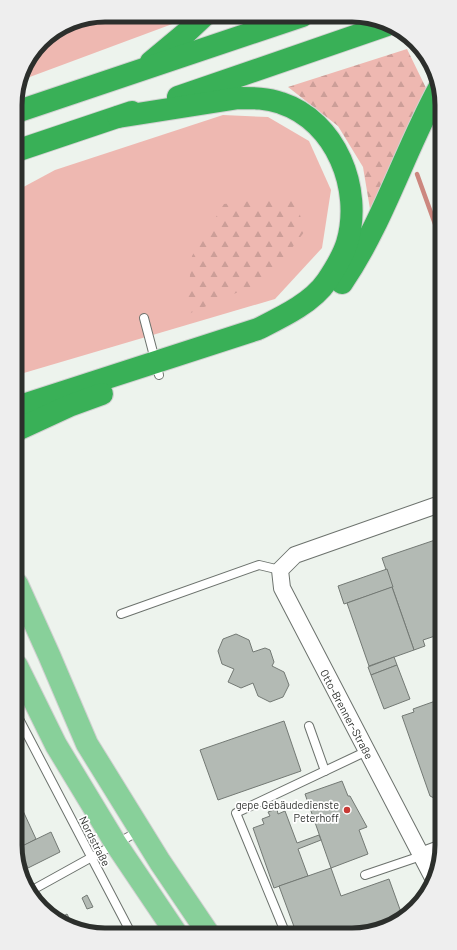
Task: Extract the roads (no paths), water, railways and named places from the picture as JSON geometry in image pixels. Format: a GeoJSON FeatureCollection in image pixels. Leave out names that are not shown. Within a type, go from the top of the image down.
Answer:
{"type":"FeatureCollection","features":[{"type":"Feature","properties":{"kind":"highway"},"geometry":{"type":"LineString","coordinates":[[142,70],[198,22]]}},
{"type":"Feature","properties":{"kind":"highway"},"geometry":{"type":"LineString","coordinates":[[22,110],[284,22]]}},
{"type":"Feature","properties":{"kind":"highway"},"geometry":{"type":"LineString","coordinates":[[22,149],[381,27]]}},
{"type":"Feature","properties":{"kind":"highway"},"geometry":{"type":"LineString","coordinates":[[22,406],[158,368],[241,349],[275,336],[308,317],[328,300],[362,252],[434,97]]}},
{"type":"Feature","properties":{"kind":"highway"},"geometry":{"type":"LineString","coordinates":[[22,428],[158,368],[258,329],[299,307],[327,282],[344,252],[352,215],[351,196],[344,167],[335,148],[321,130],[301,113],[282,103],[267,99],[251,98],[225,99],[118,117]]}},
{"type":"Feature","properties":{"kind":"main road"},"geometry":{"type":"LineString","coordinates":[[22,595],[87,744],[140,830],[205,928]]}},
{"type":"Feature","properties":{"kind":"main road"},"geometry":{"type":"LineString","coordinates":[[22,674],[56,745],[116,844],[173,928]]}},
{"type":"Feature","properties":{"kind":"street"},"geometry":{"type":"LineString","coordinates":[[280,570],[295,554],[435,506]]}},
{"type":"Feature","properties":{"kind":"street","name":"Otto-Brenner-Straße"},"geometry":{"type":"LineString","coordinates":[[280,570],[282,588],[430,873]]}},
{"type":"Feature","properties":{"kind":"street"},"geometry":{"type":"LineString","coordinates":[[421,856],[435,851]]}},
{"type":"Feature","properties":{"kind":"lane"},"geometry":{"type":"LineString","coordinates":[[144,318],[158,368]]}},
{"type":"Feature","properties":{"kind":"lane"},"geometry":{"type":"LineString","coordinates":[[121,614],[259,565],[280,570]]}},
{"type":"Feature","properties":{"kind":"lane","name":"Nordstraße"},"geometry":{"type":"LineString","coordinates":[[22,724],[128,928]]}},
{"type":"Feature","properties":{"kind":"lane"},"geometry":{"type":"LineString","coordinates":[[309,726],[325,771]]}},
{"type":"Feature","properties":{"kind":"lane"},"geometry":{"type":"LineString","coordinates":[[283,928],[236,813],[367,751]]}},
{"type":"Feature","properties":{"kind":"lane"},"geometry":{"type":"LineString","coordinates":[[36,888],[140,830]]}},
{"type":"Feature","properties":{"kind":"lane"},"geometry":{"type":"LineString","coordinates":[[365,875],[421,856]]}},
{"type":"Feature","properties":{"kind":"waterway"},"geometry":{"type":"LineString","coordinates":[[417,174],[435,224]]}},
{"type":"Feature","properties":{"kind":"place","name":"gepe Gebäudedienste Peterhoff"},"geometry":{"type":"Point","coordinates":[347,810]}}]}
